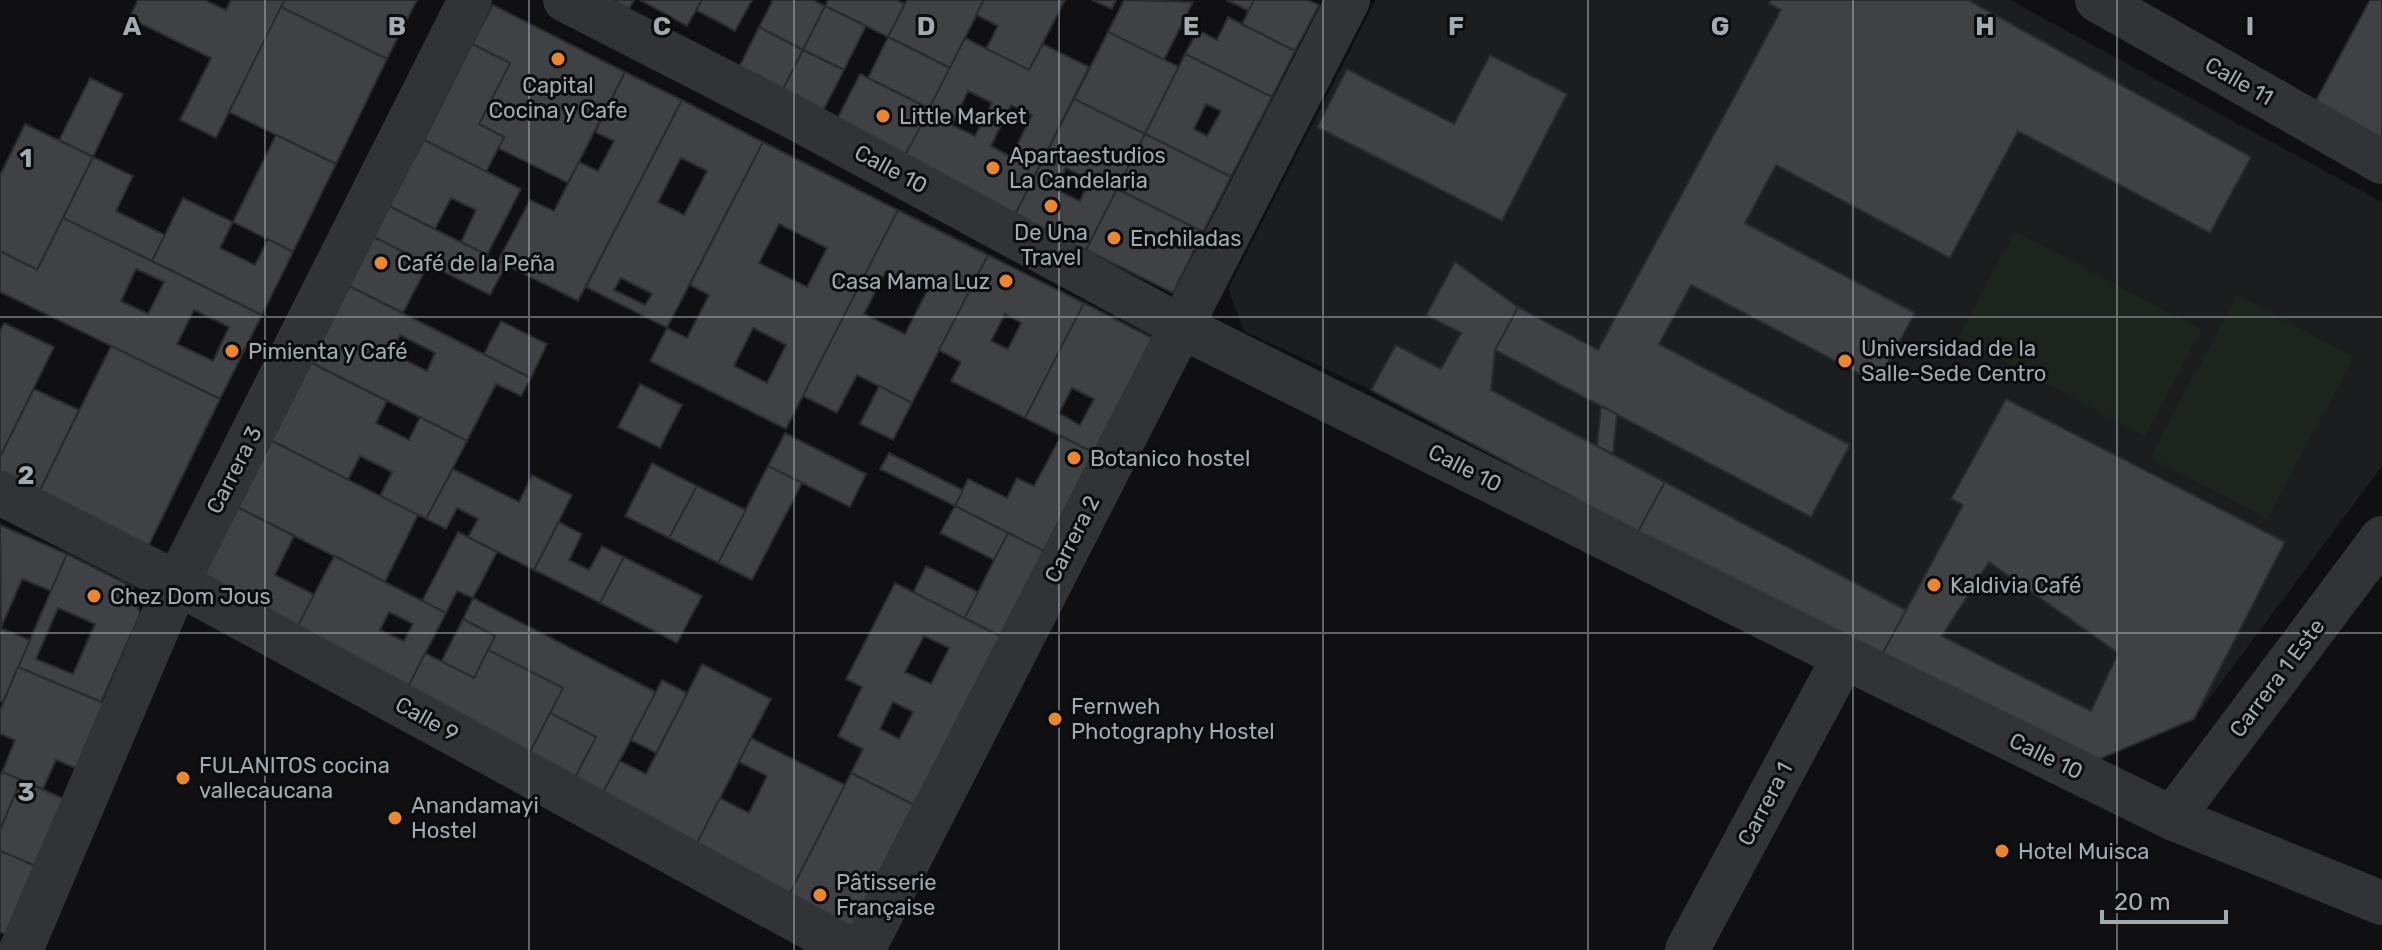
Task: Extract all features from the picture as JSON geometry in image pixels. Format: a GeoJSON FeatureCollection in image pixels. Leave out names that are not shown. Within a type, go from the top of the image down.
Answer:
{"type":"FeatureCollection","features":[{"type":"Feature","properties":{"kind":"street","name":"Carrera 3"},"geometry":{"type":"LineString","coordinates":[[21,950],[177,583],[470,0]]}},
{"type":"Feature","properties":{"kind":"street","name":"Calle 10"},"geometry":{"type":"LineString","coordinates":[[565,0],[797,119],[1180,326],[1844,657],[2172,818],[2382,903]]}},
{"type":"Feature","properties":{"kind":"street","name":"Carrera 2"},"geometry":{"type":"LineString","coordinates":[[863,950],[1348,0]]}},
{"type":"Feature","properties":{"kind":"street","name":"Calle 11"},"geometry":{"type":"LineString","coordinates":[[2097,0],[2382,162]]}},
{"type":"Feature","properties":{"kind":"street","name":"Calle 9"},"geometry":{"type":"LineString","coordinates":[[0,493],[177,583],[851,950]]}},
{"type":"Feature","properties":{"kind":"street","name":"Carrera 1 Este"},"geometry":{"type":"LineString","coordinates":[[2172,818],[2382,538]]}},
{"type":"Feature","properties":{"kind":"street","name":"Carrera 1"},"geometry":{"type":"LineString","coordinates":[[1687,950],[1844,657]]}},
{"type":"Feature","properties":{"kind":"shaded area","name":"Universidad de la Salle-Sede Centro"},"geometry":{"type":"Polygon","coordinates":[[[1376,0],[2010,0],[2382,202],[2382,466],[2194,719],[2081,767],[1371,390],[1244,331],[1228,289],[1376,0]]]}},
{"type":"Feature","properties":{"kind":"shaded area"},"geometry":{"type":"Polygon","coordinates":[[[2015,231],[2202,330],[2145,436],[1958,337],[2015,231]]]}},
{"type":"Feature","properties":{"kind":"shaded area"},"geometry":{"type":"Polygon","coordinates":[[[2237,295],[2354,357],[2267,519],[2150,457],[2237,295]]]}},
{"type":"Feature","properties":{"kind":"building"},"geometry":{"type":"Polygon","coordinates":[[[138,0],[205,0],[226,10],[231,0],[285,0],[216,138],[180,120],[211,58],[129,18],[138,0]]]}},
{"type":"Feature","properties":{"kind":"building"},"geometry":{"type":"Polygon","coordinates":[[[285,0],[417,0],[387,59],[281,7],[285,0]]]}},
{"type":"Feature","properties":{"kind":"building"},"geometry":{"type":"Polygon","coordinates":[[[612,0],[634,0],[629,9],[612,0]]]}},
{"type":"Feature","properties":{"kind":"building"},"geometry":{"type":"Polygon","coordinates":[[[640,0],[702,0],[687,26],[640,0]]]}},
{"type":"Feature","properties":{"kind":"building"},"geometry":{"type":"Polygon","coordinates":[[[702,0],[752,0],[735,31],[696,10],[702,0]]]}},
{"type":"Feature","properties":{"kind":"building"},"geometry":{"type":"Polygon","coordinates":[[[773,0],[813,0],[825,6],[803,50],[759,27],[773,0]]]}},
{"type":"Feature","properties":{"kind":"building"},"geometry":{"type":"Polygon","coordinates":[[[828,0],[897,0],[905,4],[888,37],[825,6],[828,0]]]}},
{"type":"Feature","properties":{"kind":"building"},"geometry":{"type":"Polygon","coordinates":[[[907,0],[984,0],[950,68],[888,37],[907,0]]]}},
{"type":"Feature","properties":{"kind":"building"},"geometry":{"type":"Polygon","coordinates":[[[984,0],[1065,0],[1029,70],[986,49],[998,26],[976,15],[984,0]]]}},
{"type":"Feature","properties":{"kind":"building"},"geometry":{"type":"Polygon","coordinates":[[[1092,0],[1116,0],[1112,9],[1092,0]]]}},
{"type":"Feature","properties":{"kind":"building"},"geometry":{"type":"Polygon","coordinates":[[[1124,0],[1193,2],[1164,60],[1108,32],[1124,0]]]}},
{"type":"Feature","properties":{"kind":"building"},"geometry":{"type":"Polygon","coordinates":[[[1226,0],[1254,0],[1249,11],[1226,0]]]}},
{"type":"Feature","properties":{"kind":"building"},"geometry":{"type":"Polygon","coordinates":[[[1254,0],[1308,0],[1319,5],[1295,51],[1242,24],[1254,0]]]}},
{"type":"Feature","properties":{"kind":"building"},"geometry":{"type":"Polygon","coordinates":[[[1771,0],[1968,0],[2251,157],[2210,233],[2018,131],[1950,258],[1776,165],[1745,223],[1915,313],[1877,383],[1691,285],[1659,344],[1850,445],[1811,517],[1495,350],[1518,307],[1598,350],[1781,10],[1769,4],[1771,0]]]}},
{"type":"Feature","properties":{"kind":"building"},"geometry":{"type":"Polygon","coordinates":[[[2370,0],[2382,0],[2382,142],[2313,106],[2370,0]]]}},
{"type":"Feature","properties":{"kind":"building"},"geometry":{"type":"Polygon","coordinates":[[[493,5],[625,72],[568,183],[498,148],[504,137],[479,124],[510,63],[472,44],[493,5]]]}},
{"type":"Feature","properties":{"kind":"building"},"geometry":{"type":"Polygon","coordinates":[[[825,6],[866,26],[844,70],[803,50],[825,6]]]}},
{"type":"Feature","properties":{"kind":"building"},"geometry":{"type":"Polygon","coordinates":[[[281,7],[387,59],[336,164],[229,112],[281,7]]]}},
{"type":"Feature","properties":{"kind":"building"},"geometry":{"type":"Polygon","coordinates":[[[1228,17],[1295,51],[1272,97],[1185,54],[1198,30],[1217,40],[1228,17]]]}},
{"type":"Feature","properties":{"kind":"building"},"geometry":{"type":"Polygon","coordinates":[[[759,27],[803,50],[779,97],[735,75],[759,27]]]}},
{"type":"Feature","properties":{"kind":"building"},"geometry":{"type":"Polygon","coordinates":[[[1108,32],[1179,67],[1145,134],[1074,99],[1108,32]]]}},
{"type":"Feature","properties":{"kind":"building"},"geometry":{"type":"Polygon","coordinates":[[[888,37],[950,68],[930,109],[868,78],[888,37]]]}},
{"type":"Feature","properties":{"kind":"building"},"geometry":{"type":"Polygon","coordinates":[[[965,38],[1029,70],[1043,44],[1089,67],[1015,215],[903,159],[965,38]],[[968,91],[952,125],[975,136],[992,103],[968,91]],[[1011,105],[991,146],[1011,157],[1032,115],[1011,105]]]}},
{"type":"Feature","properties":{"kind":"building"},"geometry":{"type":"Polygon","coordinates":[[[472,44],[510,63],[479,124],[504,137],[486,172],[424,140],[472,44]]]}},
{"type":"Feature","properties":{"kind":"building"},"geometry":{"type":"Polygon","coordinates":[[[803,50],[844,70],[820,117],[779,97],[803,50]]]}},
{"type":"Feature","properties":{"kind":"building"},"geometry":{"type":"Polygon","coordinates":[[[1185,54],[1272,97],[1231,177],[1145,134],[1185,54]],[[1206,104],[1194,129],[1207,136],[1221,111],[1206,104]]]}},
{"type":"Feature","properties":{"kind":"building"},"geometry":{"type":"Polygon","coordinates":[[[1490,55],[1567,94],[1502,221],[1317,127],[1347,69],[1454,124],[1490,55]]]}},
{"type":"Feature","properties":{"kind":"building"},"geometry":{"type":"Polygon","coordinates":[[[625,72],[682,100],[578,301],[498,261],[530,200],[554,211],[579,162],[598,171],[614,141],[595,132],[625,72]]]}},
{"type":"Feature","properties":{"kind":"building"},"geometry":{"type":"Polygon","coordinates":[[[860,74],[930,109],[903,159],[834,125],[860,74]]]}},
{"type":"Feature","properties":{"kind":"building"},"geometry":{"type":"Polygon","coordinates":[[[90,78],[123,94],[93,157],[59,140],[90,78]]]}},
{"type":"Feature","properties":{"kind":"building"},"geometry":{"type":"Polygon","coordinates":[[[1074,99],[1145,134],[1086,250],[1015,215],[1074,99]],[[1066,168],[1055,189],[1080,201],[1090,180],[1066,168]]]}},
{"type":"Feature","properties":{"kind":"building"},"geometry":{"type":"Polygon","coordinates":[[[682,100],[763,142],[667,328],[586,287],[682,100]],[[681,158],[658,202],[684,215],[707,171],[681,158]],[[621,278],[614,290],[645,305],[652,294],[621,278]]]}},
{"type":"Feature","properties":{"kind":"building"},"geometry":{"type":"Polygon","coordinates":[[[25,124],[93,157],[37,270],[0,251],[0,175],[25,124]]]}},
{"type":"Feature","properties":{"kind":"building"},"geometry":{"type":"Polygon","coordinates":[[[1145,134],[1231,177],[1203,232],[1117,189],[1145,134]]]}},
{"type":"Feature","properties":{"kind":"building"},"geometry":{"type":"Polygon","coordinates":[[[276,135],[336,164],[293,252],[233,222],[276,135]]]}},
{"type":"Feature","properties":{"kind":"building"},"geometry":{"type":"Polygon","coordinates":[[[424,140],[521,189],[487,255],[461,242],[476,210],[451,198],[435,229],[389,206],[424,140]]]}},
{"type":"Feature","properties":{"kind":"building"},"geometry":{"type":"Polygon","coordinates":[[[763,142],[898,210],[786,429],[650,361],[667,328],[687,338],[709,295],[690,285],[763,142]],[[779,224],[759,263],[807,287],[827,248],[779,224]],[[753,328],[734,366],[767,383],[786,345],[753,328]]]}},
{"type":"Feature","properties":{"kind":"building"},"geometry":{"type":"Polygon","coordinates":[[[93,157],[133,176],[116,211],[165,235],[152,261],[63,218],[93,157]]]}},
{"type":"Feature","properties":{"kind":"building"},"geometry":{"type":"Polygon","coordinates":[[[1117,189],[1203,232],[1173,293],[1086,250],[1117,189]]]}},
{"type":"Feature","properties":{"kind":"building"},"geometry":{"type":"Polygon","coordinates":[[[183,198],[233,222],[220,248],[255,265],[268,239],[293,252],[262,315],[152,261],[183,198]]]}},
{"type":"Feature","properties":{"kind":"building"},"geometry":{"type":"Polygon","coordinates":[[[389,206],[506,265],[490,295],[374,237],[389,206]]]}},
{"type":"Feature","properties":{"kind":"building"},"geometry":{"type":"Polygon","coordinates":[[[898,210],[988,255],[912,403],[857,375],[837,413],[803,396],[898,210]],[[886,271],[864,314],[905,334],[927,291],[886,271]]]}},
{"type":"Feature","properties":{"kind":"building"},"geometry":{"type":"Polygon","coordinates":[[[63,218],[262,315],[220,399],[0,292],[0,251],[37,270],[63,218]],[[136,269],[121,301],[148,314],[164,282],[136,269]],[[194,310],[177,344],[213,361],[229,327],[194,310]]]}},
{"type":"Feature","properties":{"kind":"building"},"geometry":{"type":"Polygon","coordinates":[[[374,237],[428,265],[403,313],[349,286],[374,237]]]}},
{"type":"Feature","properties":{"kind":"building"},"geometry":{"type":"Polygon","coordinates":[[[988,255],[1084,303],[1025,418],[951,381],[961,362],[939,350],[988,255]],[[1005,314],[991,341],[1008,349],[1021,323],[1005,314]]]}},
{"type":"Feature","properties":{"kind":"building"},"geometry":{"type":"Polygon","coordinates":[[[1455,262],[1518,307],[1495,350],[1491,390],[1665,482],[1638,532],[1371,390],[1396,345],[1441,369],[1461,333],[1426,315],[1455,262]]]}},
{"type":"Feature","properties":{"kind":"building"},"geometry":{"type":"Polygon","coordinates":[[[349,286],[531,378],[521,396],[496,384],[467,441],[310,362],[349,286]],[[400,335],[391,353],[427,371],[435,353],[400,335]]]}},
{"type":"Feature","properties":{"kind":"building"},"geometry":{"type":"Polygon","coordinates":[[[1084,303],[1156,340],[1098,455],[1025,418],[1084,303]],[[1072,388],[1059,413],[1080,425],[1094,399],[1072,388]]]}},
{"type":"Feature","properties":{"kind":"building"},"geometry":{"type":"Polygon","coordinates":[[[501,321],[547,344],[531,378],[484,354],[501,321]]]}},
{"type":"Feature","properties":{"kind":"building"},"geometry":{"type":"Polygon","coordinates":[[[4,323],[54,347],[0,457],[0,331],[4,323]]]}},
{"type":"Feature","properties":{"kind":"building"},"geometry":{"type":"Polygon","coordinates":[[[111,346],[220,399],[147,549],[37,496],[111,346]]]}},
{"type":"Feature","properties":{"kind":"building"},"geometry":{"type":"Polygon","coordinates":[[[310,362],[387,401],[376,423],[409,440],[420,417],[467,441],[426,519],[380,496],[392,472],[360,456],[348,480],[270,440],[310,362]]]}},
{"type":"Feature","properties":{"kind":"building"},"geometry":{"type":"Polygon","coordinates":[[[640,384],[682,405],[660,448],[618,427],[640,384]]]}},
{"type":"Feature","properties":{"kind":"building"},"geometry":{"type":"Polygon","coordinates":[[[879,386],[912,403],[893,440],[860,424],[879,386]]]}},
{"type":"Feature","properties":{"kind":"building"},"geometry":{"type":"Polygon","coordinates":[[[34,389],[79,410],[37,496],[0,478],[0,457],[34,389]]]}},
{"type":"Feature","properties":{"kind":"building"},"geometry":{"type":"Polygon","coordinates":[[[2006,399],[2285,542],[2194,719],[2081,767],[1879,660],[1963,505],[1951,499],[2006,399]],[[1989,562],[1942,636],[2091,711],[2118,653],[1989,562]]]}},
{"type":"Feature","properties":{"kind":"building"},"geometry":{"type":"Polygon","coordinates":[[[1601,406],[1617,414],[1613,454],[1597,446],[1601,406]]]}},
{"type":"Feature","properties":{"kind":"building"},"geometry":{"type":"Polygon","coordinates":[[[785,433],[866,474],[850,507],[768,466],[785,433]]]}},
{"type":"Feature","properties":{"kind":"building"},"geometry":{"type":"Polygon","coordinates":[[[1061,436],[1098,455],[1048,553],[955,506],[968,479],[1007,498],[1017,478],[1034,486],[1061,436]]]}},
{"type":"Feature","properties":{"kind":"building"},"geometry":{"type":"Polygon","coordinates":[[[270,440],[418,515],[385,582],[235,506],[270,440]]]}},
{"type":"Feature","properties":{"kind":"building"},"geometry":{"type":"Polygon","coordinates":[[[889,453],[963,490],[955,506],[880,469],[889,453]]]}},
{"type":"Feature","properties":{"kind":"building"},"geometry":{"type":"Polygon","coordinates":[[[652,463],[697,486],[669,538],[625,516],[652,463]]]}},
{"type":"Feature","properties":{"kind":"building"},"geometry":{"type":"Polygon","coordinates":[[[768,466],[802,483],[752,580],[718,563],[768,466]]]}},
{"type":"Feature","properties":{"kind":"building"},"geometry":{"type":"Polygon","coordinates":[[[453,469],[519,502],[532,475],[572,495],[534,570],[468,537],[478,519],[457,508],[446,529],[426,519],[453,469]]]}},
{"type":"Feature","properties":{"kind":"building"},"geometry":{"type":"Polygon","coordinates":[[[1665,482],[1906,610],[1879,660],[1638,532],[1665,482]]]}},
{"type":"Feature","properties":{"kind":"building"},"geometry":{"type":"Polygon","coordinates":[[[697,486],[746,510],[718,563],[669,538],[697,486]]]}},
{"type":"Feature","properties":{"kind":"building"},"geometry":{"type":"Polygon","coordinates":[[[235,506],[294,536],[275,575],[315,595],[291,639],[193,590],[235,506]]]}},
{"type":"Feature","properties":{"kind":"building"},"geometry":{"type":"Polygon","coordinates":[[[955,506],[1008,533],[994,560],[940,533],[955,506]]]}},
{"type":"Feature","properties":{"kind":"building"},"geometry":{"type":"Polygon","coordinates":[[[559,522],[582,534],[569,560],[589,570],[602,546],[624,557],[600,603],[534,570],[559,522]]]}},
{"type":"Feature","properties":{"kind":"building"},"geometry":{"type":"Polygon","coordinates":[[[0,525],[67,554],[51,591],[22,579],[1,628],[0,525]]]}},
{"type":"Feature","properties":{"kind":"building"},"geometry":{"type":"Polygon","coordinates":[[[458,532],[497,552],[473,598],[457,591],[446,613],[422,601],[458,532]]]}},
{"type":"Feature","properties":{"kind":"building"},"geometry":{"type":"Polygon","coordinates":[[[1008,533],[1048,553],[1004,638],[964,619],[1008,533]]]}},
{"type":"Feature","properties":{"kind":"building"},"geometry":{"type":"Polygon","coordinates":[[[67,554],[133,587],[140,614],[101,702],[18,667],[67,554]],[[58,608],[36,659],[73,674],[95,624],[58,608]]]}},
{"type":"Feature","properties":{"kind":"building"},"geometry":{"type":"Polygon","coordinates":[[[334,556],[446,613],[403,697],[291,639],[334,556]],[[389,612],[380,630],[404,641],[413,624],[389,612]]]}},
{"type":"Feature","properties":{"kind":"building"},"geometry":{"type":"Polygon","coordinates":[[[624,557],[702,596],[677,643],[600,603],[624,557]]]}},
{"type":"Feature","properties":{"kind":"building"},"geometry":{"type":"Polygon","coordinates":[[[926,566],[978,592],[964,619],[913,593],[926,566]]]}},
{"type":"Feature","properties":{"kind":"building"},"geometry":{"type":"Polygon","coordinates":[[[895,583],[1004,638],[918,807],[851,773],[863,749],[838,736],[862,687],[846,679],[895,583]],[[924,636],[905,672],[931,684],[949,648],[924,636]],[[893,702],[880,729],[899,739],[913,712],[893,702]]]}},
{"type":"Feature","properties":{"kind":"building"},"geometry":{"type":"Polygon","coordinates":[[[473,598],[656,692],[600,798],[572,783],[596,737],[550,713],[563,688],[488,650],[495,636],[463,619],[473,598]]]}},
{"type":"Feature","properties":{"kind":"building"},"geometry":{"type":"Polygon","coordinates":[[[463,619],[495,636],[474,678],[441,662],[463,619]]]}},
{"type":"Feature","properties":{"kind":"building"},"geometry":{"type":"Polygon","coordinates":[[[0,628],[30,640],[3,702],[0,701],[0,628]]]}},
{"type":"Feature","properties":{"kind":"building"},"geometry":{"type":"Polygon","coordinates":[[[488,650],[563,688],[526,760],[403,697],[425,653],[474,678],[488,650]]]}},
{"type":"Feature","properties":{"kind":"building"},"geometry":{"type":"Polygon","coordinates":[[[702,664],[771,699],[695,847],[600,798],[620,761],[646,774],[702,664]]]}},
{"type":"Feature","properties":{"kind":"building"},"geometry":{"type":"Polygon","coordinates":[[[18,667],[108,705],[80,770],[56,760],[43,789],[2,772],[15,740],[0,734],[0,710],[18,667]]]}},
{"type":"Feature","properties":{"kind":"building"},"geometry":{"type":"Polygon","coordinates":[[[662,680],[687,693],[656,753],[631,740],[662,680]]]}},
{"type":"Feature","properties":{"kind":"building"},"geometry":{"type":"Polygon","coordinates":[[[550,713],[596,737],[572,783],[526,760],[550,713]]]}},
{"type":"Feature","properties":{"kind":"building"},"geometry":{"type":"Polygon","coordinates":[[[751,738],[845,785],[789,895],[695,847],[720,798],[749,813],[767,776],[739,762],[751,738]]]}},
{"type":"Feature","properties":{"kind":"building"},"geometry":{"type":"Polygon","coordinates":[[[2,772],[21,780],[0,830],[0,776],[2,772]]]}},
{"type":"Feature","properties":{"kind":"building"},"geometry":{"type":"Polygon","coordinates":[[[851,773],[918,807],[857,929],[789,895],[851,773]]]}},
{"type":"Feature","properties":{"kind":"building"},"geometry":{"type":"Polygon","coordinates":[[[21,780],[67,800],[38,867],[0,851],[0,830],[21,780]]]}},
{"type":"Feature","properties":{"kind":"building"},"geometry":{"type":"Polygon","coordinates":[[[0,851],[38,867],[8,935],[0,932],[0,851]]]}},
{"type":"Feature","properties":{"kind":"place","name":"Capital Cocina y Cafe"},"geometry":{"type":"Point","coordinates":[558,59]}},
{"type":"Feature","properties":{"kind":"place","name":"Little Market"},"geometry":{"type":"Point","coordinates":[883,116]}},
{"type":"Feature","properties":{"kind":"place","name":"Apartaestudios La Candelaria"},"geometry":{"type":"Point","coordinates":[993,168]}},
{"type":"Feature","properties":{"kind":"place","name":"De Una Travel"},"geometry":{"type":"Point","coordinates":[1051,206]}},
{"type":"Feature","properties":{"kind":"place","name":"Enchiladas"},"geometry":{"type":"Point","coordinates":[1114,238]}},
{"type":"Feature","properties":{"kind":"place","name":"Café de la Peña"},"geometry":{"type":"Point","coordinates":[381,263]}},
{"type":"Feature","properties":{"kind":"place","name":"Casa Mama Luz"},"geometry":{"type":"Point","coordinates":[1006,281]}},
{"type":"Feature","properties":{"kind":"place","name":"Pimienta y Café"},"geometry":{"type":"Point","coordinates":[232,351]}},
{"type":"Feature","properties":{"kind":"place","name":"Universidad de la Salle-Sede Centro"},"geometry":{"type":"Point","coordinates":[1845,361]}},
{"type":"Feature","properties":{"kind":"place","name":"Botanico hostel"},"geometry":{"type":"Point","coordinates":[1074,458]}},
{"type":"Feature","properties":{"kind":"place","name":"Kaldivia Café"},"geometry":{"type":"Point","coordinates":[1934,585]}},
{"type":"Feature","properties":{"kind":"place","name":"Chez Dom Jous"},"geometry":{"type":"Point","coordinates":[94,596]}},
{"type":"Feature","properties":{"kind":"place","name":"Fernweh Photography Hostel"},"geometry":{"type":"Point","coordinates":[1055,719]}},
{"type":"Feature","properties":{"kind":"place","name":"FULANITOS cocina vallecaucana"},"geometry":{"type":"Point","coordinates":[183,778]}},
{"type":"Feature","properties":{"kind":"place","name":"Anandamayi Hostel"},"geometry":{"type":"Point","coordinates":[395,818]}},
{"type":"Feature","properties":{"kind":"place","name":"Hotel Muisca"},"geometry":{"type":"Point","coordinates":[2002,851]}},
{"type":"Feature","properties":{"kind":"place","name":"Pâtisserie Française"},"geometry":{"type":"Point","coordinates":[820,895]}}]}
